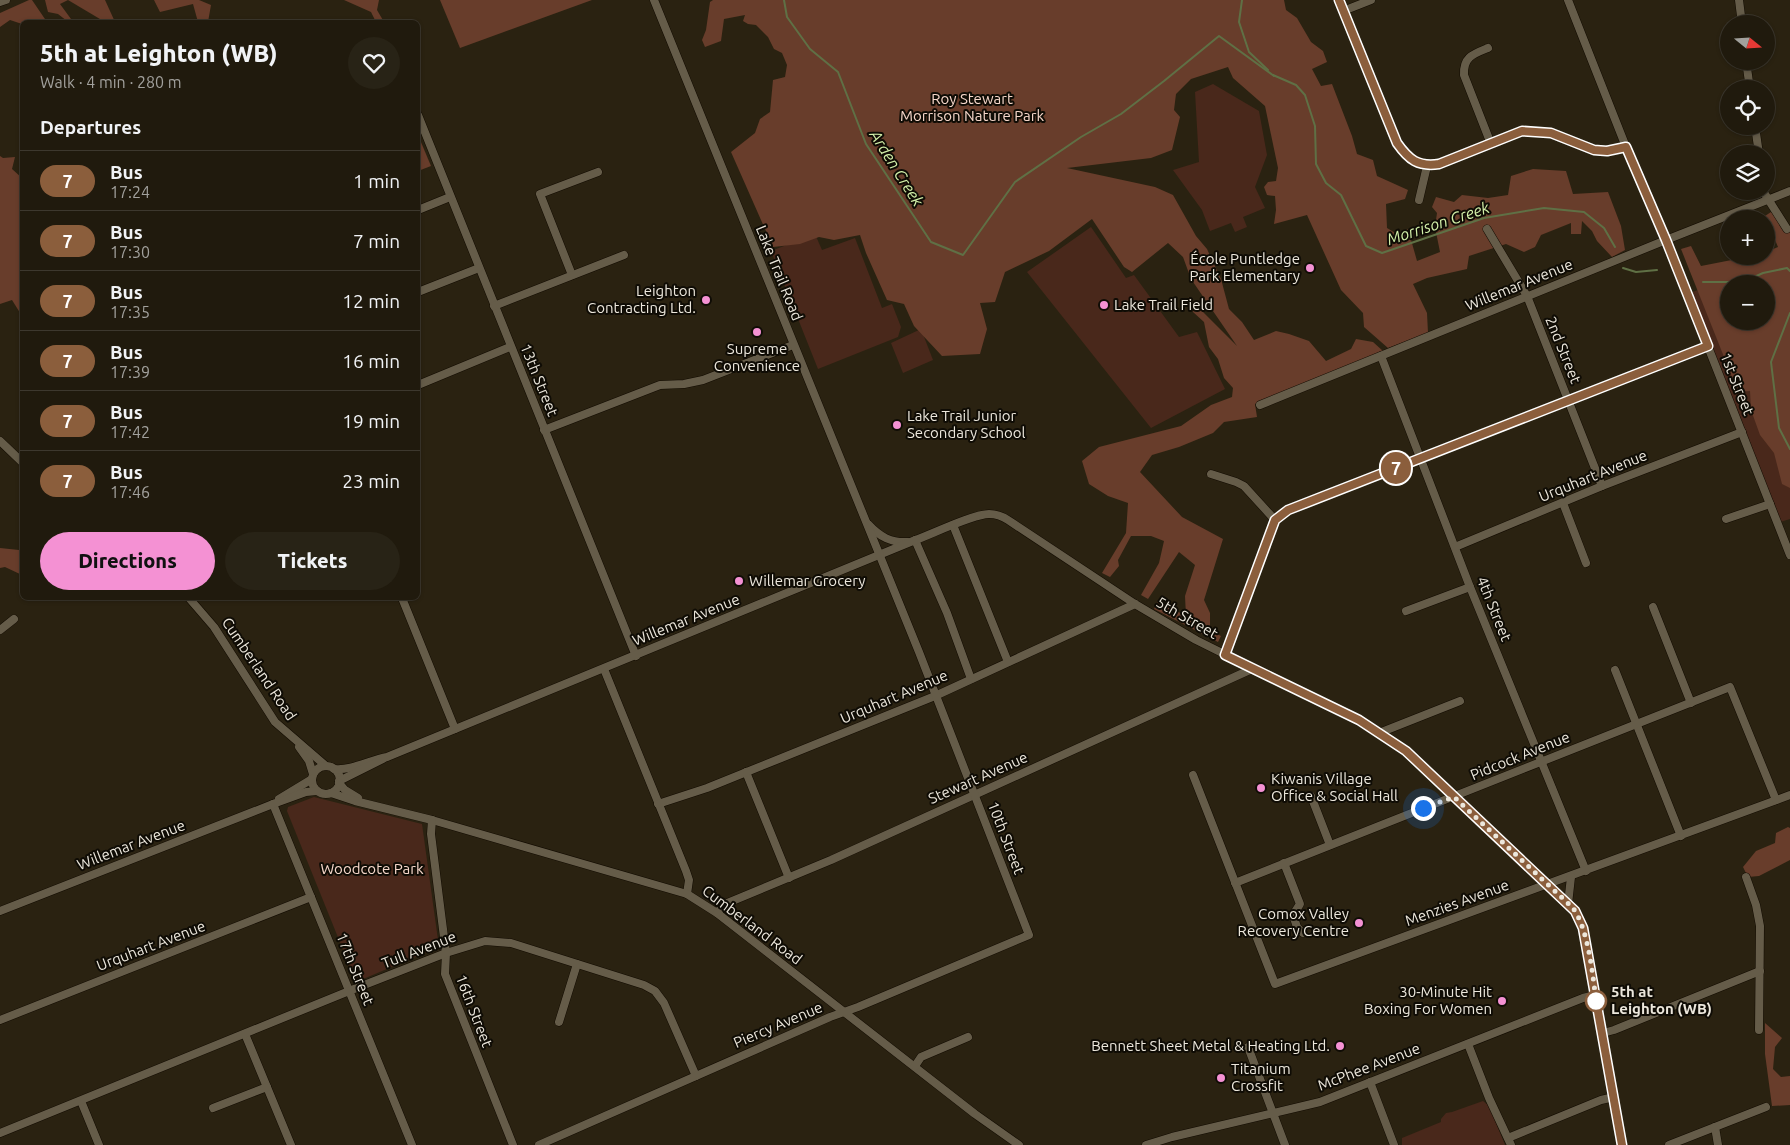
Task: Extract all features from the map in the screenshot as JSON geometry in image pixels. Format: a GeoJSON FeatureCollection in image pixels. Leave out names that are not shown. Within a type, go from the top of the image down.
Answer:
{"type":"FeatureCollection","features":[{"type":"Feature","properties":{"kind":"street"},"geometry":{"type":"LineString","coordinates":[[0,2],[6,0]]}},
{"type":"Feature","properties":{"kind":"street","name":"Lake Trail Road"},"geometry":{"type":"LineString","coordinates":[[654,0],[879,556]]}},
{"type":"Feature","properties":{"kind":"street"},"geometry":{"type":"LineString","coordinates":[[1339,0],[1397,143],[1404,154],[1416,163],[1427,166],[1439,164],[1522,131],[1551,133],[1594,150],[1607,151],[1626,147]]}},
{"type":"Feature","properties":{"kind":"street"},"geometry":{"type":"LineString","coordinates":[[1343,11],[1371,0]]}},
{"type":"Feature","properties":{"kind":"street","name":"1st Street"},"geometry":{"type":"LineString","coordinates":[[1568,0],[1626,147],[1666,240],[1790,555]]}},
{"type":"Feature","properties":{"kind":"street"},"geometry":{"type":"LineString","coordinates":[[1738,0],[1740,15]]}},
{"type":"Feature","properties":{"kind":"street"},"geometry":{"type":"LineString","coordinates":[[1488,48],[1468,58],[1464,66],[1464,75],[1491,144]]}},
{"type":"Feature","properties":{"kind":"street","name":"13th Street"},"geometry":{"type":"LineString","coordinates":[[420,120],[636,656]]}},
{"type":"Feature","properties":{"kind":"street"},"geometry":{"type":"LineString","coordinates":[[1419,200],[1427,166]]}},
{"type":"Feature","properties":{"kind":"street"},"geometry":{"type":"LineString","coordinates":[[572,275],[540,194],[598,172]]}},
{"type":"Feature","properties":{"kind":"street","name":"Willemar Avenue"},"geometry":{"type":"LineString","coordinates":[[1775,197],[1790,191]]}},
{"type":"Feature","properties":{"kind":"street"},"geometry":{"type":"LineString","coordinates":[[420,209],[450,197]]}},
{"type":"Feature","properties":{"kind":"street"},"geometry":{"type":"LineString","coordinates":[[1769,200],[1787,230]]}},
{"type":"Feature","properties":{"kind":"street","name":"Willemar Avenue"},"geometry":{"type":"LineString","coordinates":[[1260,405],[1769,200]]}},
{"type":"Feature","properties":{"kind":"street","name":"2nd Street"},"geometry":{"type":"LineString","coordinates":[[1487,229],[1527,296],[1602,486]]}},
{"type":"Feature","properties":{"kind":"street"},"geometry":{"type":"LineString","coordinates":[[494,306],[624,255]]}},
{"type":"Feature","properties":{"kind":"street"},"geometry":{"type":"LineString","coordinates":[[420,291],[479,268]]}},
{"type":"Feature","properties":{"kind":"street"},"geometry":{"type":"LineString","coordinates":[[544,430],[660,385],[684,384],[703,380],[793,345]]}},
{"type":"Feature","properties":{"kind":"street"},"geometry":{"type":"LineString","coordinates":[[1225,655],[1275,520],[1288,510],[1569,402],[1708,346]]}},
{"type":"Feature","properties":{"kind":"street"},"geometry":{"type":"LineString","coordinates":[[420,384],[510,347]]}},
{"type":"Feature","properties":{"kind":"street","name":"4th Street"},"geometry":{"type":"LineString","coordinates":[[1380,356],[1454,547],[1586,871]]}},
{"type":"Feature","properties":{"kind":"street","name":"Urquhart Avenue"},"geometry":{"type":"LineString","coordinates":[[1454,547],[1602,486],[1742,432]]}},
{"type":"Feature","properties":{"kind":"street"},"geometry":{"type":"LineString","coordinates":[[0,441],[20,460]]}},
{"type":"Feature","properties":{"kind":"street"},"geometry":{"type":"LineString","coordinates":[[1211,474],[1244,486],[1275,520]]}},
{"type":"Feature","properties":{"kind":"street"},"geometry":{"type":"LineString","coordinates":[[1563,503],[1586,563]]}},
{"type":"Feature","properties":{"kind":"street"},"geometry":{"type":"LineString","coordinates":[[1726,519],[1770,504]]}},
{"type":"Feature","properties":{"kind":"street","name":"Willemar Avenue"},"geometry":{"type":"LineString","coordinates":[[339,782],[387,757],[953,525],[985,514],[996,514]]}},
{"type":"Feature","properties":{"kind":"street","name":"5th Street"},"geometry":{"type":"LineString","coordinates":[[996,514],[1135,604],[1252,669],[1359,720],[1406,751],[1568,904],[1578,915],[1583,928],[1622,1145]]}},
{"type":"Feature","properties":{"kind":"street"},"geometry":{"type":"LineString","coordinates":[[864,519],[882,537],[895,541],[914,541],[947,613],[971,679]]}},
{"type":"Feature","properties":{"kind":"street"},"geometry":{"type":"LineString","coordinates":[[953,525],[1008,662]]}},
{"type":"Feature","properties":{"kind":"street","name":"10th Street"},"geometry":{"type":"LineString","coordinates":[[879,556],[1029,935]]}},
{"type":"Feature","properties":{"kind":"street"},"geometry":{"type":"LineString","coordinates":[[1406,611],[1470,587]]}},
{"type":"Feature","properties":{"kind":"street","name":"Cumberland Road"},"geometry":{"type":"LineString","coordinates":[[190,600],[214,626],[270,716],[309,761],[312,777]]}},
{"type":"Feature","properties":{"kind":"street"},"geometry":{"type":"LineString","coordinates":[[403,600],[455,729]]}},
{"type":"Feature","properties":{"kind":"street","name":"Urquhart Avenue"},"geometry":{"type":"LineString","coordinates":[[658,804],[707,788],[935,696],[1135,604]]}},
{"type":"Feature","properties":{"kind":"street"},"geometry":{"type":"LineString","coordinates":[[1653,607],[1691,703]]}},
{"type":"Feature","properties":{"kind":"street"},"geometry":{"type":"LineString","coordinates":[[0,630],[14,619]]}},
{"type":"Feature","properties":{"kind":"street"},"geometry":{"type":"LineString","coordinates":[[604,669],[686,871],[689,880],[686,894]]}},
{"type":"Feature","properties":{"kind":"street","name":"Stewart Avenue"},"geometry":{"type":"LineString","coordinates":[[717,913],[725,904],[789,878],[1252,669]]}},
{"type":"Feature","properties":{"kind":"street"},"geometry":{"type":"LineString","coordinates":[[1615,670],[1681,836]]}},
{"type":"Feature","properties":{"kind":"street","name":"Pidcock Avenue"},"geometry":{"type":"LineString","coordinates":[[1235,882],[1730,687],[1776,800]]}},
{"type":"Feature","properties":{"kind":"street"},"geometry":{"type":"LineString","coordinates":[[1379,733],[1460,701]]}},
{"type":"Feature","properties":{"kind":"street","name":"Cumberland Road"},"geometry":{"type":"LineString","coordinates":[[286,733],[326,766]]}},
{"type":"Feature","properties":{"kind":"street","name":"Willemar Avenue"},"geometry":{"type":"LineString","coordinates":[[334,769],[345,769],[387,757]]}},
{"type":"Feature","properties":{"kind":"street"},"geometry":{"type":"LineString","coordinates":[[326,766],[334,769],[338,774],[339,782],[335,790],[331,793],[321,793],[312,783],[312,777],[318,768],[326,766]]}},
{"type":"Feature","properties":{"kind":"street"},"geometry":{"type":"LineString","coordinates":[[746,772],[789,878]]}},
{"type":"Feature","properties":{"kind":"street"},"geometry":{"type":"LineString","coordinates":[[1193,775],[1235,882]]}},
{"type":"Feature","properties":{"kind":"street","name":"Willemar Avenue"},"geometry":{"type":"LineString","coordinates":[[273,804],[312,777]]}},
{"type":"Feature","properties":{"kind":"street","name":"Cumberland Road"},"geometry":{"type":"LineString","coordinates":[[339,782],[345,790],[364,802]]}},
{"type":"Feature","properties":{"kind":"street","name":"Willemar Avenue"},"geometry":{"type":"LineString","coordinates":[[0,911],[273,804],[317,790]]}},
{"type":"Feature","properties":{"kind":"street","name":"Cumberland Road"},"geometry":{"type":"LineString","coordinates":[[331,793],[432,820],[686,894],[717,913],[1012,1143],[1019,1145]]}},
{"type":"Feature","properties":{"kind":"street","name":"Menzies Avenue"},"geometry":{"type":"LineString","coordinates":[[1235,882],[1275,984],[1790,795]]}},
{"type":"Feature","properties":{"kind":"street"},"geometry":{"type":"LineString","coordinates":[[1311,796],[1330,845]]}},
{"type":"Feature","properties":{"kind":"street","name":"17th Street"},"geometry":{"type":"LineString","coordinates":[[273,804],[412,1145]]}},
{"type":"Feature","properties":{"kind":"street","name":"16th Street"},"geometry":{"type":"LineString","coordinates":[[432,820],[431,834],[446,953],[445,974],[513,1145]]}},
{"type":"Feature","properties":{"kind":"street"},"geometry":{"type":"LineString","coordinates":[[1284,864],[1300,904],[1293,916],[1297,927],[1303,933]]}},
{"type":"Feature","properties":{"kind":"street"},"geometry":{"type":"LineString","coordinates":[[1568,904],[1571,876]]}},
{"type":"Feature","properties":{"kind":"street"},"geometry":{"type":"LineString","coordinates":[[1746,878],[1756,905],[1760,926],[1759,1030]]}},
{"type":"Feature","properties":{"kind":"street","name":"Urquhart Avenue"},"geometry":{"type":"LineString","coordinates":[[0,1020],[311,897]]}},
{"type":"Feature","properties":{"kind":"street","name":"Piercy Avenue"},"geometry":{"type":"LineString","coordinates":[[539,1145],[830,1017],[1029,935]]}},
{"type":"Feature","properties":{"kind":"street","name":"Tull Avenue"},"geometry":{"type":"LineString","coordinates":[[0,1133],[349,991],[446,953],[485,941],[511,943],[644,985],[654,991],[664,1003],[696,1076]]}},
{"type":"Feature","properties":{"kind":"street"},"geometry":{"type":"LineString","coordinates":[[559,1022],[576,964]]}},
{"type":"Feature","properties":{"kind":"street"},"geometry":{"type":"LineString","coordinates":[[1603,1033],[1760,971]]}},
{"type":"Feature","properties":{"kind":"street","name":"McPhee Avenue"},"geometry":{"type":"LineString","coordinates":[[1146,1145],[1174,1141],[1320,1102],[1583,998],[1595,995]]}},
{"type":"Feature","properties":{"kind":"street"},"geometry":{"type":"LineString","coordinates":[[245,1034],[291,1145]]}},
{"type":"Feature","properties":{"kind":"street"},"geometry":{"type":"LineString","coordinates":[[914,1066],[921,1057],[968,1037]]}},
{"type":"Feature","properties":{"kind":"street"},"geometry":{"type":"LineString","coordinates":[[1468,1044],[1509,1142],[1602,1100],[1614,1097]]}},
{"type":"Feature","properties":{"kind":"street"},"geometry":{"type":"LineString","coordinates":[[1248,1047],[1286,1145]]}},
{"type":"Feature","properties":{"kind":"street"},"geometry":{"type":"LineString","coordinates":[[1370,1082],[1394,1145]]}},
{"type":"Feature","properties":{"kind":"street"},"geometry":{"type":"LineString","coordinates":[[213,1108],[267,1087]]}},
{"type":"Feature","properties":{"kind":"street"},"geometry":{"type":"LineString","coordinates":[[81,1101],[99,1145]]}},
{"type":"Feature","properties":{"kind":"street"},"geometry":{"type":"LineString","coordinates":[[1669,1145],[1766,1107]]}},
{"type":"Feature","properties":{"kind":"street"},"geometry":{"type":"LineString","coordinates":[[1715,1127],[1718,1145]]}},
{"type":"Feature","properties":{"kind":"green space"},"geometry":{"type":"Polygon","coordinates":[[[32,0],[46,20],[20,20],[20,23],[10,20],[0,27],[0,13],[32,0]]]}},
{"type":"Feature","properties":{"kind":"green space"},"geometry":{"type":"Polygon","coordinates":[[[45,0],[68,0],[60,4],[71,19],[66,20],[58,14],[48,12],[45,0]]]}},
{"type":"Feature","properties":{"kind":"green space"},"geometry":{"type":"Polygon","coordinates":[[[68,0],[105,0],[114,20],[102,20],[68,0]]]}},
{"type":"Feature","properties":{"kind":"green space"},"geometry":{"type":"Polygon","coordinates":[[[154,0],[199,0],[211,5],[208,20],[197,20],[193,4],[160,12],[154,0]]]}},
{"type":"Feature","properties":{"kind":"green space"},"geometry":{"type":"Polygon","coordinates":[[[344,0],[379,0],[377,10],[383,20],[375,20],[371,12],[344,0]]]}},
{"type":"Feature","properties":{"kind":"green space"},"geometry":{"type":"Polygon","coordinates":[[[440,0],[592,0],[460,48],[440,0]]]}},
{"type":"Feature","properties":{"kind":"green space","name":"Roy Stewart Morrison Nature Park"},"geometry":{"type":"Polygon","coordinates":[[[713,0],[1284,0],[1286,10],[1297,18],[1311,42],[1323,51],[1327,62],[1312,69],[1321,86],[1332,84],[1357,154],[1373,160],[1377,176],[1408,190],[1405,199],[1386,204],[1387,228],[1397,234],[1408,229],[1417,261],[1440,252],[1435,227],[1437,213],[1432,207],[1436,197],[1454,202],[1462,195],[1488,198],[1508,195],[1511,176],[1533,169],[1566,171],[1573,194],[1608,192],[1621,226],[1625,250],[1612,257],[1582,221],[1581,234],[1571,234],[1571,223],[1541,235],[1535,247],[1524,252],[1506,244],[1469,256],[1467,269],[1427,278],[1413,284],[1427,313],[1428,333],[1388,348],[1364,327],[1363,313],[1341,290],[1307,215],[1274,224],[1275,196],[1267,195],[1264,187],[1268,182],[1276,181],[1278,168],[1265,106],[1233,78],[1228,67],[1191,79],[1176,94],[1174,110],[1180,117],[1172,150],[1151,158],[1067,168],[1155,187],[1173,195],[1196,236],[1207,249],[1221,279],[1229,309],[1242,322],[1254,340],[1276,331],[1289,334],[1309,341],[1326,361],[1351,349],[1356,339],[1373,342],[1383,351],[1255,404],[1257,417],[1224,422],[1213,433],[1179,447],[1152,455],[1140,472],[1182,517],[1223,539],[1204,600],[1210,613],[1210,631],[1221,636],[1218,642],[1154,609],[1158,601],[1186,616],[1185,596],[1195,565],[1179,552],[1148,599],[1141,595],[1159,563],[1164,541],[1151,536],[1131,536],[1118,560],[1119,566],[1110,577],[1102,573],[1126,533],[1128,503],[1108,496],[1089,484],[1082,461],[1099,447],[1181,426],[1211,405],[1232,397],[1233,388],[1224,378],[1218,359],[1209,347],[1204,322],[1193,312],[1188,297],[1237,346],[1191,279],[1183,257],[1168,243],[1132,272],[1124,267],[1092,219],[1049,251],[1005,272],[995,302],[980,303],[987,329],[980,354],[942,356],[914,326],[904,304],[887,300],[860,235],[834,240],[819,237],[800,244],[773,247],[731,152],[755,133],[760,119],[770,112],[773,80],[785,77],[787,65],[782,53],[774,49],[768,37],[756,25],[743,21],[745,15],[724,19],[721,41],[705,47],[702,40],[706,30],[710,2],[713,0]]]}},
{"type":"Feature","properties":{"kind":"green space"},"geometry":{"type":"Polygon","coordinates":[[[1213,84],[1259,111],[1267,155],[1255,187],[1265,208],[1243,217],[1247,227],[1235,232],[1231,223],[1210,231],[1202,210],[1173,170],[1199,162],[1195,92],[1213,84]]]}},
{"type":"Feature","properties":{"kind":"green space"},"geometry":{"type":"Polygon","coordinates":[[[420,140],[431,166],[420,170],[420,140]]]}},
{"type":"Feature","properties":{"kind":"green space"},"geometry":{"type":"Polygon","coordinates":[[[0,156],[3,158],[15,157],[12,169],[20,176],[20,313],[12,300],[0,304],[0,156]]]}},
{"type":"Feature","properties":{"kind":"green space"},"geometry":{"type":"Polygon","coordinates":[[[1775,216],[1790,230],[1790,488],[1782,484],[1774,453],[1760,435],[1751,410],[1750,391],[1738,392],[1681,249],[1691,246],[1701,266],[1720,262],[1720,265],[1775,265],[1775,248],[1778,247],[1775,240],[1775,216]]]}},
{"type":"Feature","properties":{"kind":"green space","name":"Lake Trail Field"},"geometry":{"type":"Polygon","coordinates":[[[1091,227],[1126,278],[1134,275],[1179,337],[1197,332],[1225,389],[1151,428],[1027,272],[1091,227]]]}},
{"type":"Feature","properties":{"kind":"green space"},"geometry":{"type":"Polygon","coordinates":[[[815,234],[822,250],[855,238],[882,308],[892,304],[901,327],[898,337],[818,369],[771,251],[815,234]]]}},
{"type":"Feature","properties":{"kind":"green space"},"geometry":{"type":"Polygon","coordinates":[[[1790,257],[1790,519],[1777,523],[1687,294],[1720,282],[1720,330],[1775,330],[1775,275],[1740,275],[1768,265],[1775,265],[1775,262],[1790,257]]]}},
{"type":"Feature","properties":{"kind":"green space"},"geometry":{"type":"Polygon","coordinates":[[[921,329],[933,360],[903,373],[891,343],[921,329]]]}},
{"type":"Feature","properties":{"kind":"green space"},"geometry":{"type":"Polygon","coordinates":[[[0,548],[20,551],[20,574],[5,567],[0,568],[0,548]]]}},
{"type":"Feature","properties":{"kind":"green space","name":"Woodcote Park"},"geometry":{"type":"Polygon","coordinates":[[[314,797],[422,824],[439,947],[356,982],[287,811],[288,807],[314,797]]]}},
{"type":"Feature","properties":{"kind":"green space"},"geometry":{"type":"Polygon","coordinates":[[[1788,827],[1790,828],[1790,860],[1759,876],[1748,877],[1743,867],[1756,851],[1775,843],[1776,833],[1788,827]]]}},
{"type":"Feature","properties":{"kind":"green space"},"geometry":{"type":"Polygon","coordinates":[[[1765,1023],[1782,1038],[1775,1047],[1773,1069],[1781,1077],[1790,1076],[1790,1105],[1772,1106],[1765,1054],[1765,1023]]]}},
{"type":"Feature","properties":{"kind":"green space"},"geometry":{"type":"Polygon","coordinates":[[[1483,1101],[1489,1106],[1505,1145],[1402,1145],[1402,1138],[1441,1122],[1446,1113],[1483,1101]]]}},
{"type":"Feature","properties":{"kind":"waterway","name":"Arden Creek"},"geometry":{"type":"LineString","coordinates":[[784,0],[787,17],[810,49],[838,72],[866,144],[931,242],[963,255],[1015,182],[1081,137],[1121,114],[1219,36],[1274,76]]}},
{"type":"Feature","properties":{"kind":"waterway","name":"Morrison Creek"},"geometry":{"type":"LineString","coordinates":[[1242,0],[1239,22],[1249,52],[1268,70]]}},
{"type":"Feature","properties":{"kind":"waterway","name":"Morrison Creek"},"geometry":{"type":"LineString","coordinates":[[1273,75],[1296,85],[1305,95],[1315,126],[1316,164],[1326,183],[1341,195],[1366,246],[1382,253],[1484,218],[1544,208],[1584,212],[1604,228],[1615,247]]}},
{"type":"Feature","properties":{"kind":"waterway","name":"Morrison Creek"},"geometry":{"type":"LineString","coordinates":[[1623,268],[1636,272],[1657,270]]}},
{"type":"Feature","properties":{"kind":"waterway","name":"Morrison Creek"},"geometry":{"type":"LineString","coordinates":[[1703,282],[1743,282],[1763,273],[1787,268],[1790,271]]}},
{"type":"Feature","properties":{"kind":"waterway","name":"Morrison Creek"},"geometry":{"type":"LineString","coordinates":[[1790,313],[1771,362],[1779,428],[1790,449]]}},
{"type":"Feature","properties":{"kind":"bus line","name":"7"},"geometry":{"type":"LineString","coordinates":[[1339,0],[1397,143],[1404,154],[1416,163],[1427,166],[1439,164],[1522,131],[1551,133],[1594,150],[1607,151],[1626,147],[1666,240],[1708,346],[1569,402],[1288,510],[1275,520],[1225,655],[1359,720],[1406,751],[1572,907],[1580,919],[1583,928],[1622,1145]]}},
{"type":"Feature","properties":{"kind":"place","name":"École Puntledge Park Elementary"},"geometry":{"type":"Point","coordinates":[1310,268]}},
{"type":"Feature","properties":{"kind":"place","name":"Leighton Contracting Ltd."},"geometry":{"type":"Point","coordinates":[706,300]}},
{"type":"Feature","properties":{"kind":"place","name":"Lake Trail Field"},"geometry":{"type":"Point","coordinates":[1104,305]}},
{"type":"Feature","properties":{"kind":"place","name":"Supreme Convenience"},"geometry":{"type":"Point","coordinates":[757,332]}},
{"type":"Feature","properties":{"kind":"place","name":"Lake Trail Junior Secondary School"},"geometry":{"type":"Point","coordinates":[897,425]}},
{"type":"Feature","properties":{"kind":"place","name":"Willemar Grocery"},"geometry":{"type":"Point","coordinates":[739,581]}},
{"type":"Feature","properties":{"kind":"place","name":"Kiwanis Village Office & Social Hall"},"geometry":{"type":"Point","coordinates":[1261,788]}},
{"type":"Feature","properties":{"kind":"place","name":"Comox Valley Recovery Centre"},"geometry":{"type":"Point","coordinates":[1359,923]}},
{"type":"Feature","properties":{"kind":"place","name":"30-Minute Hit Boxing For Women"},"geometry":{"type":"Point","coordinates":[1502,1001]}},
{"type":"Feature","properties":{"kind":"place","name":"5th at Leighton (WB)"},"geometry":{"type":"Point","coordinates":[1596,1001]}},
{"type":"Feature","properties":{"kind":"place","name":"Bennett Sheet Metal & Heating Ltd."},"geometry":{"type":"Point","coordinates":[1340,1046]}},
{"type":"Feature","properties":{"kind":"place","name":"Titanium Crossfit"},"geometry":{"type":"Point","coordinates":[1221,1078]}},
{"type":"Feature","properties":{"kind":"route"},"geometry":{"type":"LineString","coordinates":[[1423,808],[1454,797],[1572,907],[1578,915],[1583,928],[1596,1001]]}}]}
